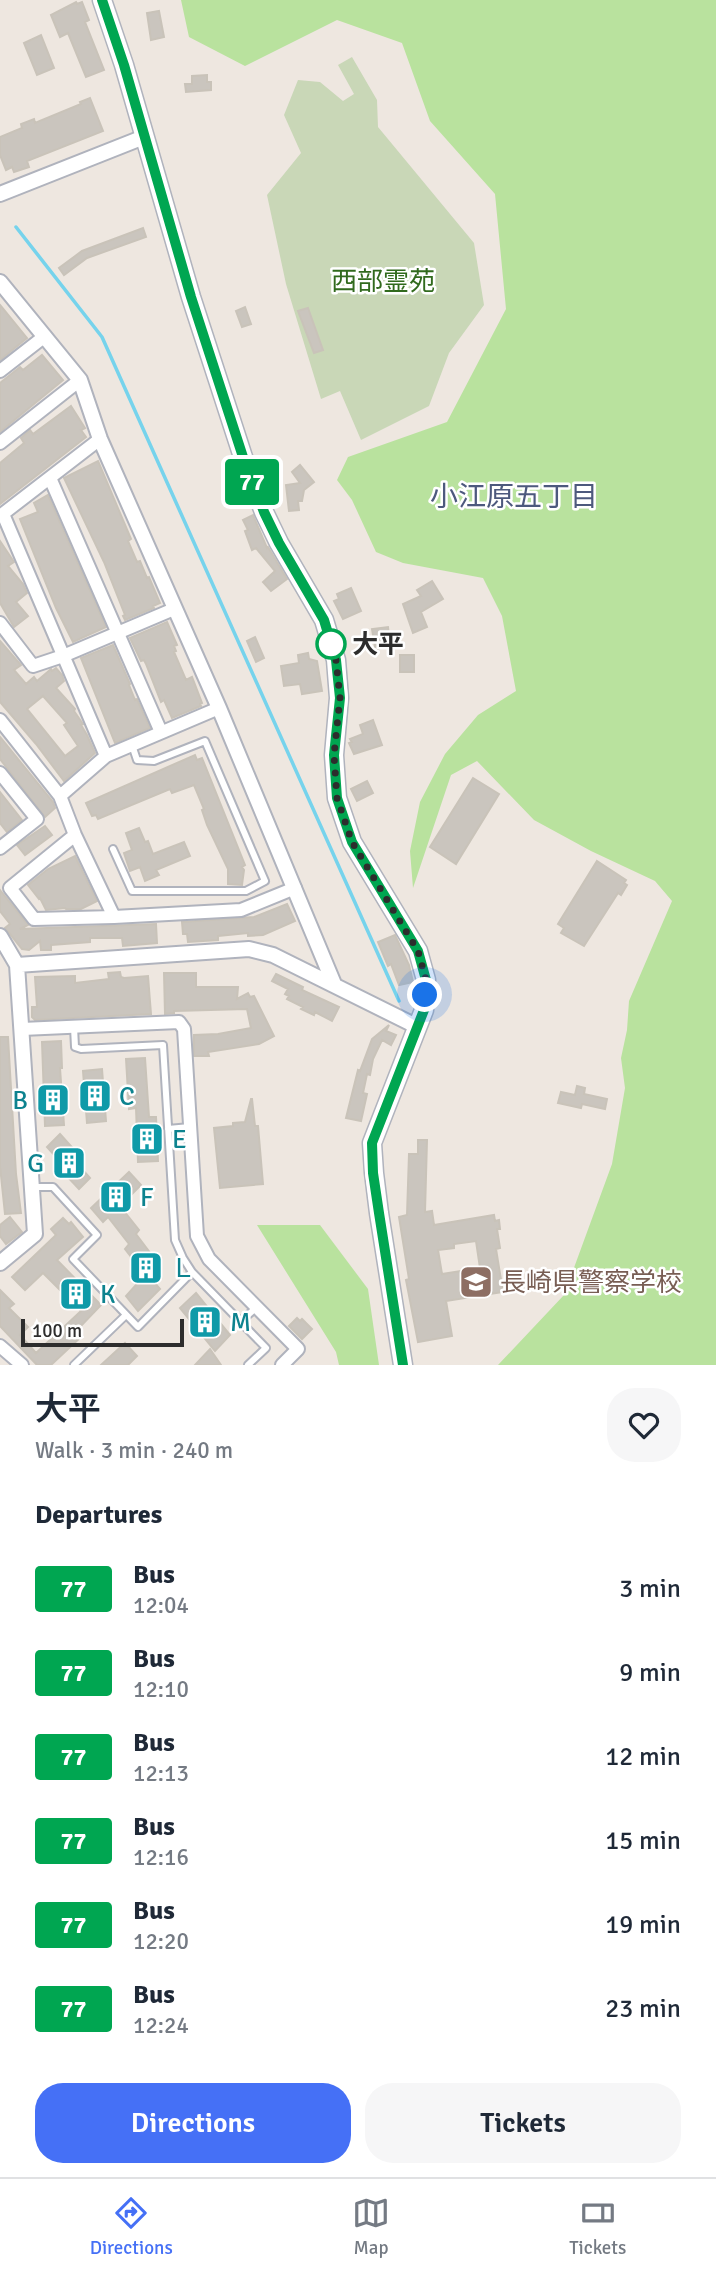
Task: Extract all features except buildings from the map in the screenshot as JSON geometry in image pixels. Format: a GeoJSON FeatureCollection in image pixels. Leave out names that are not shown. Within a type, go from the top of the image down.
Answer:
{"type":"FeatureCollection","features":[{"type":"Feature","properties":{"kind":"main road"},"geometry":{"type":"LineString","coordinates":[[102,0],[124,65],[191,297],[247,468],[279,543],[324,620],[336,660],[340,698],[334,755],[337,798],[352,842],[418,951],[426,980],[424,1010],[372,1143],[373,1173],[403,1365]]}},
{"type":"Feature","properties":{"kind":"street"},"geometry":{"type":"LineString","coordinates":[[0,194],[144,137]]}},
{"type":"Feature","properties":{"kind":"street"},"geometry":{"type":"LineString","coordinates":[[2,289],[80,380],[100,439],[219,708],[334,984]]}},
{"type":"Feature","properties":{"kind":"street"},"geometry":{"type":"LineString","coordinates":[[0,371],[45,336]]}},
{"type":"Feature","properties":{"kind":"street"},"geometry":{"type":"LineString","coordinates":[[0,443],[80,380]]}},
{"type":"Feature","properties":{"kind":"street"},"geometry":{"type":"LineString","coordinates":[[100,439],[1,515],[106,756]]}},
{"type":"Feature","properties":{"kind":"street"},"geometry":{"type":"LineString","coordinates":[[50,478],[161,733]]}},
{"type":"Feature","properties":{"kind":"street"},"geometry":{"type":"LineString","coordinates":[[0,623],[33,666],[174,609]]}},
{"type":"Feature","properties":{"kind":"street"},"geometry":{"type":"LineString","coordinates":[[60,796],[106,756],[219,708]]}},
{"type":"Feature","properties":{"kind":"street"},"geometry":{"type":"LineString","coordinates":[[0,720],[60,796],[75,835],[114,916]]}},
{"type":"Feature","properties":{"kind":"street"},"geometry":{"type":"LineString","coordinates":[[0,773],[37,819],[0,848]]}},
{"type":"Feature","properties":{"kind":"street"},"geometry":{"type":"LineString","coordinates":[[75,835],[10,888],[34,919],[241,910],[295,888]]}},
{"type":"Feature","properties":{"kind":"street"},"geometry":{"type":"LineString","coordinates":[[0,936],[17,965],[35,1234],[0,1263]]}},
{"type":"Feature","properties":{"kind":"street"},"geometry":{"type":"LineString","coordinates":[[17,965],[250,949],[273,955],[418,1027]]}},
{"type":"Feature","properties":{"kind":"street"},"geometry":{"type":"LineString","coordinates":[[22,1029],[179,1022],[184,1029],[197,1236],[209,1259],[298,1349],[282,1365]]}},
{"type":"Feature","properties":{"kind":"street"},"geometry":{"type":"LineString","coordinates":[[0,1346],[22,1365]]}},
{"type":"Feature","properties":{"kind":"lane"},"geometry":{"type":"LineString","coordinates":[[113,849],[132,891],[246,891],[265,881],[205,741],[154,761],[137,760],[132,745]]}},
{"type":"Feature","properties":{"kind":"lane"},"geometry":{"type":"LineString","coordinates":[[74,1027],[75,1047],[81,1049],[163,1045],[174,1231],[178,1248],[192,1272],[266,1348],[248,1365]]}},
{"type":"Feature","properties":{"kind":"lane"},"geometry":{"type":"LineString","coordinates":[[168,1129],[190,1127]]}},
{"type":"Feature","properties":{"kind":"lane"},"geometry":{"type":"LineString","coordinates":[[32,1187],[53,1187],[97,1235],[74,1259],[138,1327],[192,1272]]}},
{"type":"Feature","properties":{"kind":"lane"},"geometry":{"type":"LineString","coordinates":[[242,1321],[257,1307]]}},
{"type":"Feature","properties":{"kind":"lane"},"geometry":{"type":"LineString","coordinates":[[74,1365],[126,1315]]}},
{"type":"Feature","properties":{"kind":"green space"},"geometry":{"type":"Polygon","coordinates":[[[181,0],[716,0],[716,1365],[498,1365],[564,1295],[612,1164],[625,1088],[621,1058],[629,1001],[672,901],[655,881],[534,820],[477,761],[451,775],[413,888],[410,851],[420,802],[445,754],[478,715],[516,691],[502,616],[483,578],[403,563],[376,552],[352,500],[337,480],[348,457],[447,422],[506,309],[495,194],[430,121],[402,43],[337,20],[245,66],[189,37],[181,0]]]}},
{"type":"Feature","properties":{"kind":"green space","name":"西部霊苑"},"geometry":{"type":"Polygon","coordinates":[[[352,57],[377,100],[378,127],[474,243],[484,305],[449,353],[429,406],[361,440],[340,391],[321,399],[286,284],[267,195],[301,153],[284,115],[298,80],[320,82],[343,101],[354,94],[338,65],[352,57]]]}},
{"type":"Feature","properties":{"kind":"green space"},"geometry":{"type":"Polygon","coordinates":[[[257,1225],[320,1225],[368,1289],[379,1365],[339,1365],[336,1352],[257,1225]]]}},
{"type":"Feature","properties":{"kind":"waterway"},"geometry":{"type":"LineString","coordinates":[[16,227],[102,337],[399,1001]]}},
{"type":"Feature","properties":{"kind":"bus line","name":"77"},"geometry":{"type":"LineString","coordinates":[[102,0],[124,65],[191,297],[243,457],[279,543],[324,620],[336,660],[340,698],[334,755],[337,798],[352,842],[418,951],[426,980],[424,1010],[372,1143],[373,1173],[403,1365]]}},
{"type":"Feature","properties":{"kind":"place","name":"大平"},"geometry":{"type":"Point","coordinates":[331,644]}},
{"type":"Feature","properties":{"kind":"place","name":"C"},"geometry":{"type":"Point","coordinates":[95,1096]}},
{"type":"Feature","properties":{"kind":"place","name":"B"},"geometry":{"type":"Point","coordinates":[53,1100]}},
{"type":"Feature","properties":{"kind":"place","name":"E"},"geometry":{"type":"Point","coordinates":[147,1139]}},
{"type":"Feature","properties":{"kind":"place","name":"G"},"geometry":{"type":"Point","coordinates":[69,1163]}},
{"type":"Feature","properties":{"kind":"place","name":"F"},"geometry":{"type":"Point","coordinates":[116,1197]}},
{"type":"Feature","properties":{"kind":"place","name":"Ｌ"},"geometry":{"type":"Point","coordinates":[146,1268]}},
{"type":"Feature","properties":{"kind":"place","name":"長崎県警察学校"},"geometry":{"type":"Point","coordinates":[476,1282]}},
{"type":"Feature","properties":{"kind":"place","name":"K"},"geometry":{"type":"Point","coordinates":[76,1294]}},
{"type":"Feature","properties":{"kind":"place","name":"M"},"geometry":{"type":"Point","coordinates":[205,1322]}},
{"type":"Feature","properties":{"kind":"district","name":"小江原五丁目"},"geometry":{"type":"Point","coordinates":[514,496]}},
{"type":"Feature","properties":{"kind":"route"},"geometry":{"type":"LineString","coordinates":[[331,644],[330,640],[336,660],[340,698],[334,755],[337,798],[352,842],[418,951],[426,980],[425,995]]}}]}
